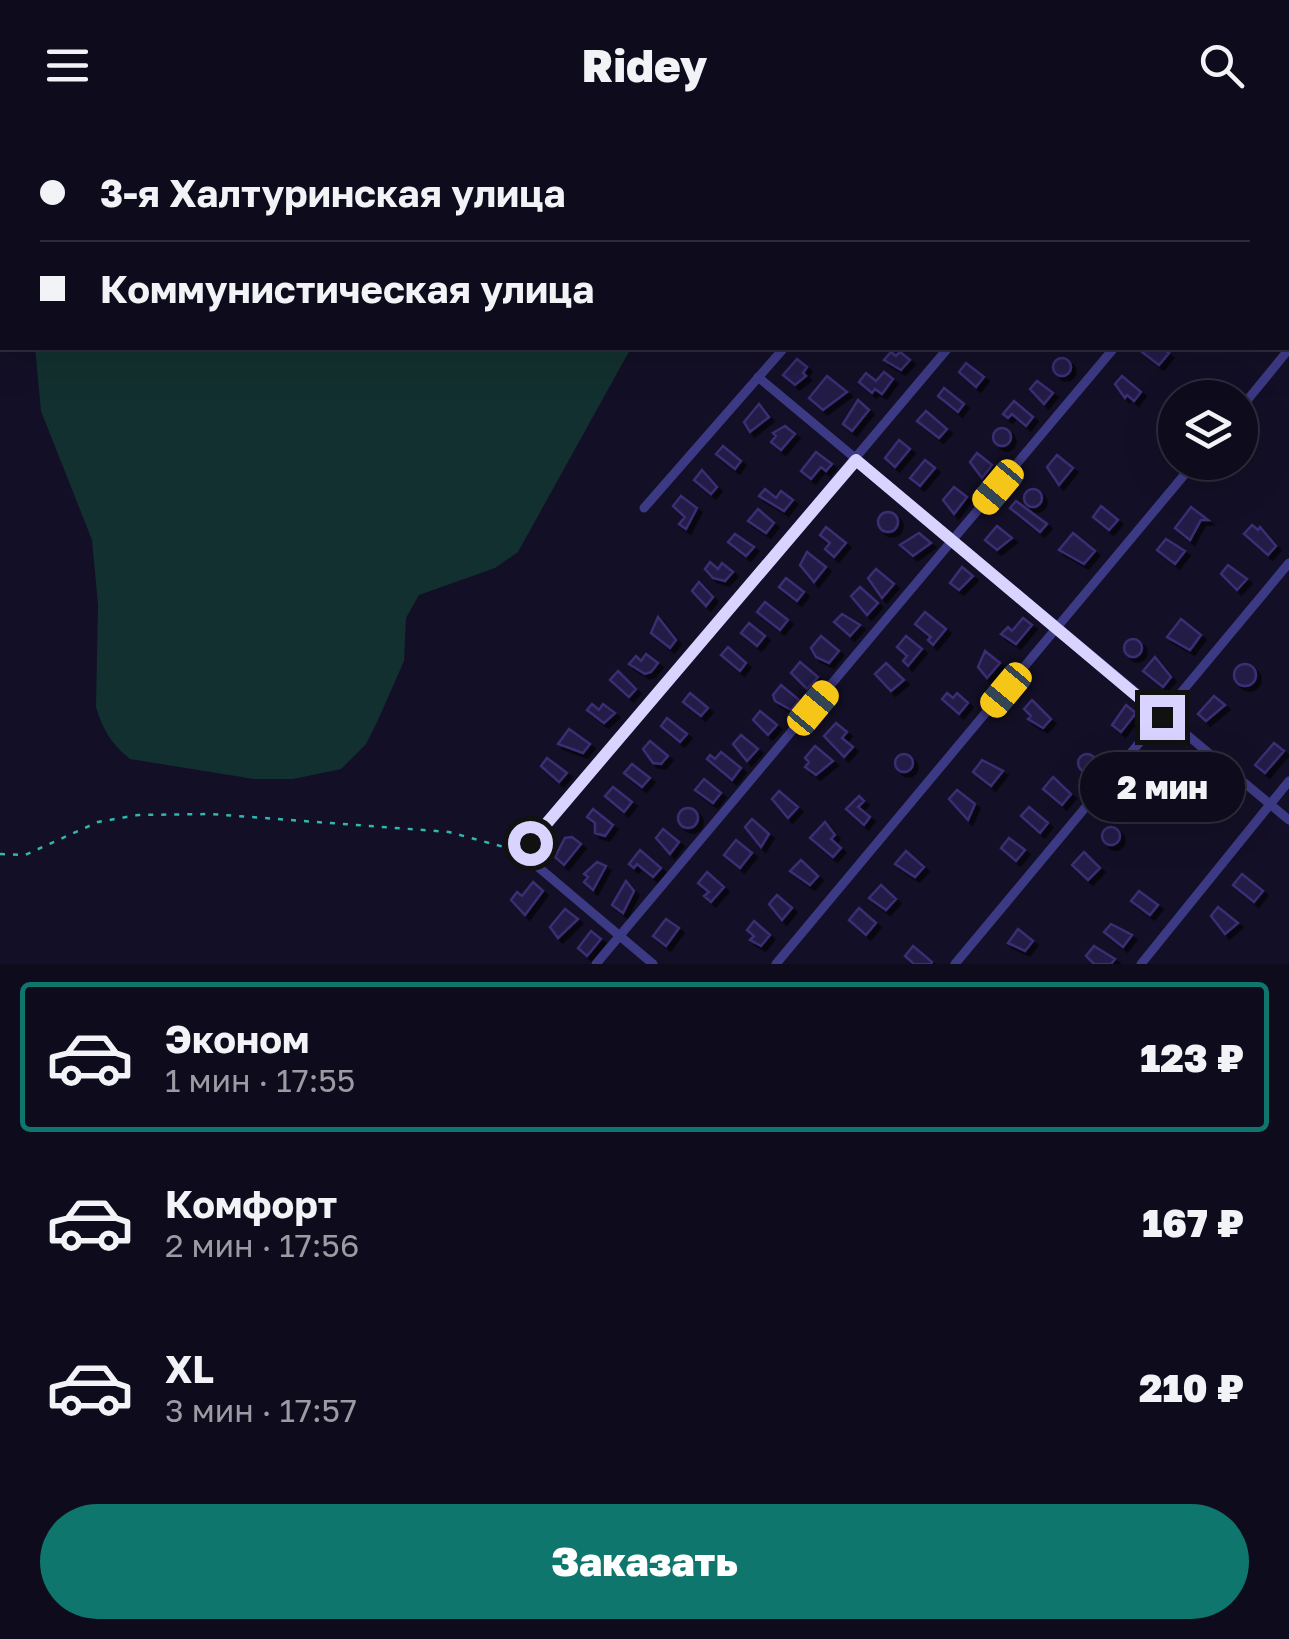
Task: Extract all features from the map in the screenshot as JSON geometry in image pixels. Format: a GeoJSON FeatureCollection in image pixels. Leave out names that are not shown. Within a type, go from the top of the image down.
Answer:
{"type":"FeatureCollection","features":[{"type":"Feature","properties":{"kind":"street"},"geometry":{"type":"LineString","coordinates":[[644,508],[782,350]]}},
{"type":"Feature","properties":{"kind":"street"},"geometry":{"type":"LineString","coordinates":[[653,964],[529,856],[946,350]]}},
{"type":"Feature","properties":{"kind":"street"},"geometry":{"type":"LineString","coordinates":[[596,964],[1112,350]]}},
{"type":"Feature","properties":{"kind":"street"},"geometry":{"type":"LineString","coordinates":[[1258,387],[1288,350]]}},
{"type":"Feature","properties":{"kind":"street"},"geometry":{"type":"LineString","coordinates":[[758,377],[951,542],[1289,820]]}},
{"type":"Feature","properties":{"kind":"street"},"geometry":{"type":"LineString","coordinates":[[776,964],[1180,480]]}},
{"type":"Feature","properties":{"kind":"street"},"geometry":{"type":"LineString","coordinates":[[955,964],[1289,563]]}},
{"type":"Feature","properties":{"kind":"street"},"geometry":{"type":"LineString","coordinates":[[1141,964],[1289,782]]}},
{"type":"Feature","properties":{"kind":"path"},"geometry":{"type":"LineString","coordinates":[[0,854],[35,852],[98,822],[138,815],[211,814],[449,832],[529,856]]}},
{"type":"Feature","properties":{"kind":"green space"},"geometry":{"type":"Polygon","coordinates":[[[35,350],[630,350],[518,552],[495,568],[419,595],[406,618],[404,661],[366,744],[341,769],[293,779],[254,779],[130,759],[118,748],[96,707],[98,605],[92,540],[41,411],[35,350]]]}},
{"type":"Feature","properties":{"kind":"building"},"geometry":{"type":"Polygon","coordinates":[[[1164,350],[1169,353],[1159,365],[1142,352],[1164,350]]]}},
{"type":"Feature","properties":{"kind":"building"},"geometry":{"type":"Polygon","coordinates":[[[891,352],[896,356],[900,352],[910,360],[901,370],[884,360],[891,352]]]}},
{"type":"Feature","properties":{"kind":"building"},"geometry":{"type":"Polygon","coordinates":[[[1062,358],[1071,367],[1062,376],[1053,367],[1062,358]]]}},
{"type":"Feature","properties":{"kind":"building"},"geometry":{"type":"Polygon","coordinates":[[[797,359],[807,367],[803,373],[806,376],[795,385],[783,375],[797,359]]]}},
{"type":"Feature","properties":{"kind":"building"},"geometry":{"type":"Polygon","coordinates":[[[966,363],[984,377],[976,387],[959,372],[966,363]]]}},
{"type":"Feature","properties":{"kind":"building"},"geometry":{"type":"Polygon","coordinates":[[[884,372],[893,379],[882,394],[875,389],[872,393],[859,382],[866,373],[876,381],[884,372]]]}},
{"type":"Feature","properties":{"kind":"building"},"geometry":{"type":"Polygon","coordinates":[[[827,376],[847,392],[823,410],[809,398],[827,376]]]}},
{"type":"Feature","properties":{"kind":"building"},"geometry":{"type":"Polygon","coordinates":[[[1122,376],[1141,392],[1134,401],[1127,395],[1125,398],[1115,384],[1122,376]]]}},
{"type":"Feature","properties":{"kind":"building"},"geometry":{"type":"Polygon","coordinates":[[[1037,381],[1053,393],[1044,404],[1030,389],[1037,381]]]}},
{"type":"Feature","properties":{"kind":"building"},"geometry":{"type":"Polygon","coordinates":[[[944,388],[964,404],[958,412],[938,396],[944,388]]]}},
{"type":"Feature","properties":{"kind":"building"},"geometry":{"type":"Polygon","coordinates":[[[858,400],[869,410],[852,431],[843,424],[858,400]]]}},
{"type":"Feature","properties":{"kind":"building"},"geometry":{"type":"Polygon","coordinates":[[[1014,401],[1033,417],[1026,426],[1012,414],[1008,418],[1003,414],[1014,401]]]}},
{"type":"Feature","properties":{"kind":"building"},"geometry":{"type":"Polygon","coordinates":[[[759,404],[769,417],[750,432],[744,422],[759,404]]]}},
{"type":"Feature","properties":{"kind":"building"},"geometry":{"type":"Polygon","coordinates":[[[926,411],[947,429],[939,438],[917,421],[926,411]]]}},
{"type":"Feature","properties":{"kind":"building"},"geometry":{"type":"Polygon","coordinates":[[[785,426],[795,434],[781,450],[771,442],[776,436],[773,433],[785,426]]]}},
{"type":"Feature","properties":{"kind":"building"},"geometry":{"type":"Polygon","coordinates":[[[1002,428],[1011,437],[1002,446],[993,437],[1002,428]]]}},
{"type":"Feature","properties":{"kind":"building"},"geometry":{"type":"Polygon","coordinates":[[[899,440],[910,449],[895,467],[885,458],[899,440]]]}},
{"type":"Feature","properties":{"kind":"building"},"geometry":{"type":"Polygon","coordinates":[[[723,446],[741,461],[735,469],[716,454],[723,446]]]}},
{"type":"Feature","properties":{"kind":"building"},"geometry":{"type":"Polygon","coordinates":[[[816,452],[832,464],[826,471],[821,467],[811,479],[801,471],[816,452]]]}},
{"type":"Feature","properties":{"kind":"building"},"geometry":{"type":"Polygon","coordinates":[[[977,453],[992,465],[982,478],[970,462],[977,453]]]}},
{"type":"Feature","properties":{"kind":"building"},"geometry":{"type":"Polygon","coordinates":[[[1057,455],[1073,468],[1059,485],[1047,467],[1057,455]]]}},
{"type":"Feature","properties":{"kind":"building"},"geometry":{"type":"Polygon","coordinates":[[[925,460],[935,468],[920,486],[910,478],[925,460]]]}},
{"type":"Feature","properties":{"kind":"building"},"geometry":{"type":"Polygon","coordinates":[[[702,470],[717,487],[711,494],[694,480],[702,470]]]}},
{"type":"Feature","properties":{"kind":"building"},"geometry":{"type":"Polygon","coordinates":[[[954,487],[967,497],[954,514],[943,500],[954,487]]]}},
{"type":"Feature","properties":{"kind":"building"},"geometry":{"type":"Polygon","coordinates":[[[765,489],[776,498],[781,491],[793,500],[784,511],[759,496],[765,489]]]}},
{"type":"Feature","properties":{"kind":"building"},"geometry":{"type":"Polygon","coordinates":[[[1033,489],[1040,491],[1040,505],[1033,507],[1026,505],[1024,498],[1026,491],[1033,489]]]}},
{"type":"Feature","properties":{"kind":"building"},"geometry":{"type":"Polygon","coordinates":[[[681,496],[697,508],[686,529],[679,524],[685,517],[673,506],[681,496]]]}},
{"type":"Feature","properties":{"kind":"building"},"geometry":{"type":"Polygon","coordinates":[[[1016,501],[1047,524],[1040,532],[1010,508],[1016,501]]]}},
{"type":"Feature","properties":{"kind":"building"},"geometry":{"type":"Polygon","coordinates":[[[1101,506],[1118,520],[1109,530],[1093,517],[1101,506]]]}},
{"type":"Feature","properties":{"kind":"building"},"geometry":{"type":"Polygon","coordinates":[[[1191,507],[1208,520],[1201,520],[1190,540],[1175,528],[1191,507]]]}},
{"type":"Feature","properties":{"kind":"building"},"geometry":{"type":"Polygon","coordinates":[[[758,509],[774,523],[766,533],[748,521],[758,509]]]}},
{"type":"Feature","properties":{"kind":"building"},"geometry":{"type":"Polygon","coordinates":[[[888,512],[898,522],[888,532],[878,522],[888,512]]]}},
{"type":"Feature","properties":{"kind":"building"},"geometry":{"type":"Polygon","coordinates":[[[1252,525],[1258,530],[1260,527],[1276,546],[1268,555],[1244,534],[1252,525]]]}},
{"type":"Feature","properties":{"kind":"building"},"geometry":{"type":"Polygon","coordinates":[[[997,526],[1012,538],[997,550],[985,540],[997,526]]]}},
{"type":"Feature","properties":{"kind":"building"},"geometry":{"type":"Polygon","coordinates":[[[826,527],[846,543],[834,557],[825,549],[830,543],[820,535],[826,527]]]}},
{"type":"Feature","properties":{"kind":"building"},"geometry":{"type":"Polygon","coordinates":[[[919,533],[931,543],[913,556],[900,545],[919,533]]]}},
{"type":"Feature","properties":{"kind":"building"},"geometry":{"type":"Polygon","coordinates":[[[1073,533],[1095,551],[1084,564],[1059,550],[1073,533]]]}},
{"type":"Feature","properties":{"kind":"building"},"geometry":{"type":"Polygon","coordinates":[[[735,534],[754,547],[746,556],[728,542],[735,534]]]}},
{"type":"Feature","properties":{"kind":"building"},"geometry":{"type":"Polygon","coordinates":[[[1166,539],[1185,551],[1175,564],[1157,550],[1166,539]]]}},
{"type":"Feature","properties":{"kind":"building"},"geometry":{"type":"Polygon","coordinates":[[[807,552],[826,567],[814,582],[800,565],[807,552]]]}},
{"type":"Feature","properties":{"kind":"building"},"geometry":{"type":"Polygon","coordinates":[[[710,562],[718,569],[722,563],[733,572],[725,581],[713,578],[705,569],[710,562]]]}},
{"type":"Feature","properties":{"kind":"building"},"geometry":{"type":"Polygon","coordinates":[[[1228,565],[1247,579],[1237,590],[1221,574],[1228,565]]]}},
{"type":"Feature","properties":{"kind":"building"},"geometry":{"type":"Polygon","coordinates":[[[962,567],[973,576],[959,590],[950,583],[962,567]]]}},
{"type":"Feature","properties":{"kind":"building"},"geometry":{"type":"Polygon","coordinates":[[[876,569],[894,584],[882,598],[868,578],[876,569]]]}},
{"type":"Feature","properties":{"kind":"building"},"geometry":{"type":"Polygon","coordinates":[[[786,578],[804,592],[797,601],[779,587],[786,578]]]}},
{"type":"Feature","properties":{"kind":"building"},"geometry":{"type":"Polygon","coordinates":[[[699,582],[713,597],[706,606],[692,591],[699,582]]]}},
{"type":"Feature","properties":{"kind":"building"},"geometry":{"type":"Polygon","coordinates":[[[860,587],[878,603],[867,615],[851,596],[860,587]]]}},
{"type":"Feature","properties":{"kind":"building"},"geometry":{"type":"Polygon","coordinates":[[[765,602],[788,620],[780,630],[757,612],[765,602]]]}},
{"type":"Feature","properties":{"kind":"building"},"geometry":{"type":"Polygon","coordinates":[[[925,612],[946,629],[933,645],[928,640],[931,637],[915,624],[925,612]]]}},
{"type":"Feature","properties":{"kind":"building"},"geometry":{"type":"Polygon","coordinates":[[[842,614],[860,625],[850,636],[834,622],[842,614]]]}},
{"type":"Feature","properties":{"kind":"building"},"geometry":{"type":"Polygon","coordinates":[[[658,617],[676,640],[670,648],[651,633],[658,617]]]}},
{"type":"Feature","properties":{"kind":"building"},"geometry":{"type":"Polygon","coordinates":[[[1023,618],[1032,625],[1016,644],[1001,634],[1008,627],[1012,631],[1023,618]]]}},
{"type":"Feature","properties":{"kind":"building"},"geometry":{"type":"Polygon","coordinates":[[[1181,619],[1201,635],[1190,650],[1167,637],[1181,619]]]}},
{"type":"Feature","properties":{"kind":"building"},"geometry":{"type":"Polygon","coordinates":[[[749,623],[765,636],[757,646],[741,633],[749,623]]]}},
{"type":"Feature","properties":{"kind":"building"},"geometry":{"type":"Polygon","coordinates":[[[821,636],[839,651],[829,663],[816,657],[811,648],[821,636]]]}},
{"type":"Feature","properties":{"kind":"building"},"geometry":{"type":"Polygon","coordinates":[[[906,636],[922,649],[908,666],[903,661],[907,656],[897,647],[906,636]]]}},
{"type":"Feature","properties":{"kind":"building"},"geometry":{"type":"Polygon","coordinates":[[[1133,639],[1140,641],[1140,655],[1133,657],[1126,655],[1124,648],[1126,641],[1133,639]]]}},
{"type":"Feature","properties":{"kind":"building"},"geometry":{"type":"Polygon","coordinates":[[[728,647],[746,663],[740,671],[721,655],[728,647]]]}},
{"type":"Feature","properties":{"kind":"building"},"geometry":{"type":"Polygon","coordinates":[[[985,651],[1000,663],[987,678],[978,667],[985,651]]]}},
{"type":"Feature","properties":{"kind":"building"},"geometry":{"type":"Polygon","coordinates":[[[646,654],[658,663],[645,674],[629,664],[636,656],[641,661],[646,654]]]}},
{"type":"Feature","properties":{"kind":"building"},"geometry":{"type":"Polygon","coordinates":[[[1155,657],[1171,677],[1163,687],[1143,671],[1155,657]]]}},
{"type":"Feature","properties":{"kind":"building"},"geometry":{"type":"Polygon","coordinates":[[[800,662],[818,677],[807,689],[791,673],[800,662]]]}},
{"type":"Feature","properties":{"kind":"building"},"geometry":{"type":"Polygon","coordinates":[[[886,663],[904,680],[891,691],[875,674],[886,663]]]}},
{"type":"Feature","properties":{"kind":"building"},"geometry":{"type":"Polygon","coordinates":[[[1245,664],[1253,667],[1253,683],[1245,686],[1237,683],[1234,675],[1237,667],[1245,664]]]}},
{"type":"Feature","properties":{"kind":"building"},"geometry":{"type":"Polygon","coordinates":[[[618,671],[636,689],[629,697],[610,680],[618,671]]]}},
{"type":"Feature","properties":{"kind":"building"},"geometry":{"type":"Polygon","coordinates":[[[781,685],[799,700],[791,710],[775,701],[773,695],[781,685]]]}},
{"type":"Feature","properties":{"kind":"building"},"geometry":{"type":"Polygon","coordinates":[[[690,693],[708,708],[701,716],[683,702],[690,693]]]}},
{"type":"Feature","properties":{"kind":"building"},"geometry":{"type":"Polygon","coordinates":[[[947,693],[953,698],[957,693],[968,703],[959,714],[942,699],[947,693]]]}},
{"type":"Feature","properties":{"kind":"building"},"geometry":{"type":"Polygon","coordinates":[[[1214,696],[1225,705],[1206,721],[1198,714],[1214,696]]]}},
{"type":"Feature","properties":{"kind":"building"},"geometry":{"type":"Polygon","coordinates":[[[1032,700],[1051,719],[1043,728],[1028,719],[1031,716],[1024,709],[1032,700]]]}},
{"type":"Feature","properties":{"kind":"building"},"geometry":{"type":"Polygon","coordinates":[[[592,704],[599,710],[603,704],[615,713],[604,723],[587,710],[592,704]]]}},
{"type":"Feature","properties":{"kind":"building"},"geometry":{"type":"Polygon","coordinates":[[[1126,705],[1136,713],[1121,732],[1112,725],[1126,705]]]}},
{"type":"Feature","properties":{"kind":"building"},"geometry":{"type":"Polygon","coordinates":[[[760,711],[777,725],[768,735],[753,720],[760,711]]]}},
{"type":"Feature","properties":{"kind":"building"},"geometry":{"type":"Polygon","coordinates":[[[667,718],[687,734],[680,742],[661,726],[667,718]]]}},
{"type":"Feature","properties":{"kind":"building"},"geometry":{"type":"Polygon","coordinates":[[[836,723],[847,732],[842,738],[853,747],[844,757],[824,736],[836,723]]]}},
{"type":"Feature","properties":{"kind":"building"},"geometry":{"type":"Polygon","coordinates":[[[569,729],[590,744],[583,753],[558,744],[569,729]]]}},
{"type":"Feature","properties":{"kind":"building"},"geometry":{"type":"Polygon","coordinates":[[[741,735],[758,749],[747,761],[733,744],[741,735]]]}},
{"type":"Feature","properties":{"kind":"building"},"geometry":{"type":"Polygon","coordinates":[[[650,741],[668,756],[661,764],[653,763],[643,749],[650,741]]]}},
{"type":"Feature","properties":{"kind":"building"},"geometry":{"type":"Polygon","coordinates":[[[1274,743],[1284,751],[1265,773],[1255,765],[1274,743]]]}},
{"type":"Feature","properties":{"kind":"building"},"geometry":{"type":"Polygon","coordinates":[[[815,746],[833,761],[816,775],[805,767],[809,762],[805,758],[815,746]]]}},
{"type":"Feature","properties":{"kind":"building"},"geometry":{"type":"Polygon","coordinates":[[[721,752],[741,768],[732,780],[707,759],[710,755],[715,759],[721,752]]]}},
{"type":"Feature","properties":{"kind":"building"},"geometry":{"type":"Polygon","coordinates":[[[904,754],[913,763],[904,772],[895,763],[904,754]]]}},
{"type":"Feature","properties":{"kind":"building"},"geometry":{"type":"Polygon","coordinates":[[[1087,754],[1096,763],[1087,772],[1078,763],[1087,754]]]}},
{"type":"Feature","properties":{"kind":"building"},"geometry":{"type":"Polygon","coordinates":[[[547,758],[567,773],[559,782],[541,766],[547,758]]]}},
{"type":"Feature","properties":{"kind":"building"},"geometry":{"type":"Polygon","coordinates":[[[982,760],[1003,771],[991,786],[973,772],[982,760]]]}},
{"type":"Feature","properties":{"kind":"building"},"geometry":{"type":"Polygon","coordinates":[[[632,764],[650,778],[642,787],[624,773],[632,764]]]}},
{"type":"Feature","properties":{"kind":"building"},"geometry":{"type":"Polygon","coordinates":[[[1205,770],[1214,778],[1201,794],[1190,787],[1205,770]]]}},
{"type":"Feature","properties":{"kind":"building"},"geometry":{"type":"Polygon","coordinates":[[[1053,777],[1071,794],[1062,805],[1043,789],[1053,777]]]}},
{"type":"Feature","properties":{"kind":"building"},"geometry":{"type":"Polygon","coordinates":[[[704,779],[721,793],[713,803],[695,790],[704,779]]]}},
{"type":"Feature","properties":{"kind":"building"},"geometry":{"type":"Polygon","coordinates":[[[613,787],[632,802],[624,812],[605,796],[613,787]]]}},
{"type":"Feature","properties":{"kind":"building"},"geometry":{"type":"Polygon","coordinates":[[[1137,789],[1155,805],[1145,815],[1128,800],[1137,789]]]}},
{"type":"Feature","properties":{"kind":"building"},"geometry":{"type":"Polygon","coordinates":[[[957,790],[975,804],[968,820],[949,799],[957,790]]]}},
{"type":"Feature","properties":{"kind":"building"},"geometry":{"type":"Polygon","coordinates":[[[779,791],[798,807],[788,818],[772,799],[779,791]]]}},
{"type":"Feature","properties":{"kind":"building"},"geometry":{"type":"Polygon","coordinates":[[[859,796],[864,801],[858,807],[870,817],[864,825],[846,809],[859,796]]]}},
{"type":"Feature","properties":{"kind":"building"},"geometry":{"type":"Polygon","coordinates":[[[1029,807],[1048,823],[1040,833],[1021,816],[1029,807]]]}},
{"type":"Feature","properties":{"kind":"building"},"geometry":{"type":"Polygon","coordinates":[[[688,808],[698,818],[688,828],[678,818],[688,808]]]}},
{"type":"Feature","properties":{"kind":"building"},"geometry":{"type":"Polygon","coordinates":[[[593,809],[613,825],[605,836],[595,833],[595,823],[587,817],[593,809]]]}},
{"type":"Feature","properties":{"kind":"building"},"geometry":{"type":"Polygon","coordinates":[[[752,819],[769,834],[761,847],[745,827],[752,819]]]}},
{"type":"Feature","properties":{"kind":"building"},"geometry":{"type":"Polygon","coordinates":[[[825,822],[835,835],[831,839],[841,848],[833,857],[810,838],[825,822]]]}},
{"type":"Feature","properties":{"kind":"building"},"geometry":{"type":"Polygon","coordinates":[[[1111,827],[1120,836],[1111,845],[1102,836],[1111,827]]]}},
{"type":"Feature","properties":{"kind":"building"},"geometry":{"type":"Polygon","coordinates":[[[663,829],[679,842],[670,854],[656,838],[663,829]]]}},
{"type":"Feature","properties":{"kind":"building"},"geometry":{"type":"Polygon","coordinates":[[[572,837],[581,844],[564,865],[555,857],[565,838],[572,837]]]}},
{"type":"Feature","properties":{"kind":"building"},"geometry":{"type":"Polygon","coordinates":[[[1009,838],[1025,850],[1016,861],[1001,848],[1009,838]]]}},
{"type":"Feature","properties":{"kind":"building"},"geometry":{"type":"Polygon","coordinates":[[[736,840],[752,853],[740,868],[724,855],[736,840]]]}},
{"type":"Feature","properties":{"kind":"building"},"geometry":{"type":"Polygon","coordinates":[[[640,850],[661,868],[653,877],[637,864],[634,868],[629,864],[640,850]]]}},
{"type":"Feature","properties":{"kind":"building"},"geometry":{"type":"Polygon","coordinates":[[[906,851],[924,867],[915,877],[895,864],[906,851]]]}},
{"type":"Feature","properties":{"kind":"building"},"geometry":{"type":"Polygon","coordinates":[[[1084,852],[1100,868],[1088,880],[1072,865],[1084,852]]]}},
{"type":"Feature","properties":{"kind":"building"},"geometry":{"type":"Polygon","coordinates":[[[801,860],[818,876],[810,885],[790,871],[801,860]]]}},
{"type":"Feature","properties":{"kind":"building"},"geometry":{"type":"Polygon","coordinates":[[[597,862],[606,866],[593,890],[584,882],[588,877],[584,874],[597,862]]]}},
{"type":"Feature","properties":{"kind":"building"},"geometry":{"type":"Polygon","coordinates":[[[707,872],[724,887],[711,902],[704,896],[709,892],[698,883],[707,872]]]}},
{"type":"Feature","properties":{"kind":"building"},"geometry":{"type":"Polygon","coordinates":[[[1242,874],[1263,891],[1254,902],[1233,885],[1242,874]]]}},
{"type":"Feature","properties":{"kind":"building"},"geometry":{"type":"Polygon","coordinates":[[[626,881],[634,891],[623,913],[612,905],[626,881]]]}},
{"type":"Feature","properties":{"kind":"building"},"geometry":{"type":"Polygon","coordinates":[[[533,882],[543,891],[525,915],[511,900],[517,892],[522,896],[533,882]]]}},
{"type":"Feature","properties":{"kind":"building"},"geometry":{"type":"Polygon","coordinates":[[[881,885],[896,899],[886,910],[869,898],[881,885]]]}},
{"type":"Feature","properties":{"kind":"building"},"geometry":{"type":"Polygon","coordinates":[[[1139,891],[1158,905],[1150,915],[1131,901],[1139,891]]]}},
{"type":"Feature","properties":{"kind":"building"},"geometry":{"type":"Polygon","coordinates":[[[777,895],[792,908],[782,920],[769,904],[777,895]]]}},
{"type":"Feature","properties":{"kind":"building"},"geometry":{"type":"Polygon","coordinates":[[[1218,907],[1238,923],[1225,934],[1211,916],[1218,907]]]}},
{"type":"Feature","properties":{"kind":"building"},"geometry":{"type":"Polygon","coordinates":[[[859,908],[876,923],[866,935],[849,920],[859,908]]]}},
{"type":"Feature","properties":{"kind":"building"},"geometry":{"type":"Polygon","coordinates":[[[565,909],[578,919],[558,938],[550,927],[565,909]]]}},
{"type":"Feature","properties":{"kind":"building"},"geometry":{"type":"Polygon","coordinates":[[[666,919],[679,928],[666,946],[653,936],[666,919]]]}},
{"type":"Feature","properties":{"kind":"building"},"geometry":{"type":"Polygon","coordinates":[[[754,921],[770,935],[761,946],[750,940],[754,936],[747,930],[754,921]]]}},
{"type":"Feature","properties":{"kind":"building"},"geometry":{"type":"Polygon","coordinates":[[[1111,924],[1132,935],[1123,947],[1104,932],[1111,924]]]}},
{"type":"Feature","properties":{"kind":"building"},"geometry":{"type":"Polygon","coordinates":[[[1018,929],[1033,941],[1025,951],[1008,943],[1018,929]]]}},
{"type":"Feature","properties":{"kind":"building"},"geometry":{"type":"Polygon","coordinates":[[[591,931],[601,939],[587,956],[578,948],[591,931]]]}},
{"type":"Feature","properties":{"kind":"building"},"geometry":{"type":"Polygon","coordinates":[[[913,946],[931,964],[914,964],[905,956],[913,946]]]}},
{"type":"Feature","properties":{"kind":"building"},"geometry":{"type":"Polygon","coordinates":[[[1094,946],[1115,959],[1111,964],[1094,964],[1086,956],[1094,946]]]}},
{"type":"Feature","properties":{"kind":"route"},"geometry":{"type":"LineString","coordinates":[[530,843],[856,460],[1162,717]]}}]}
